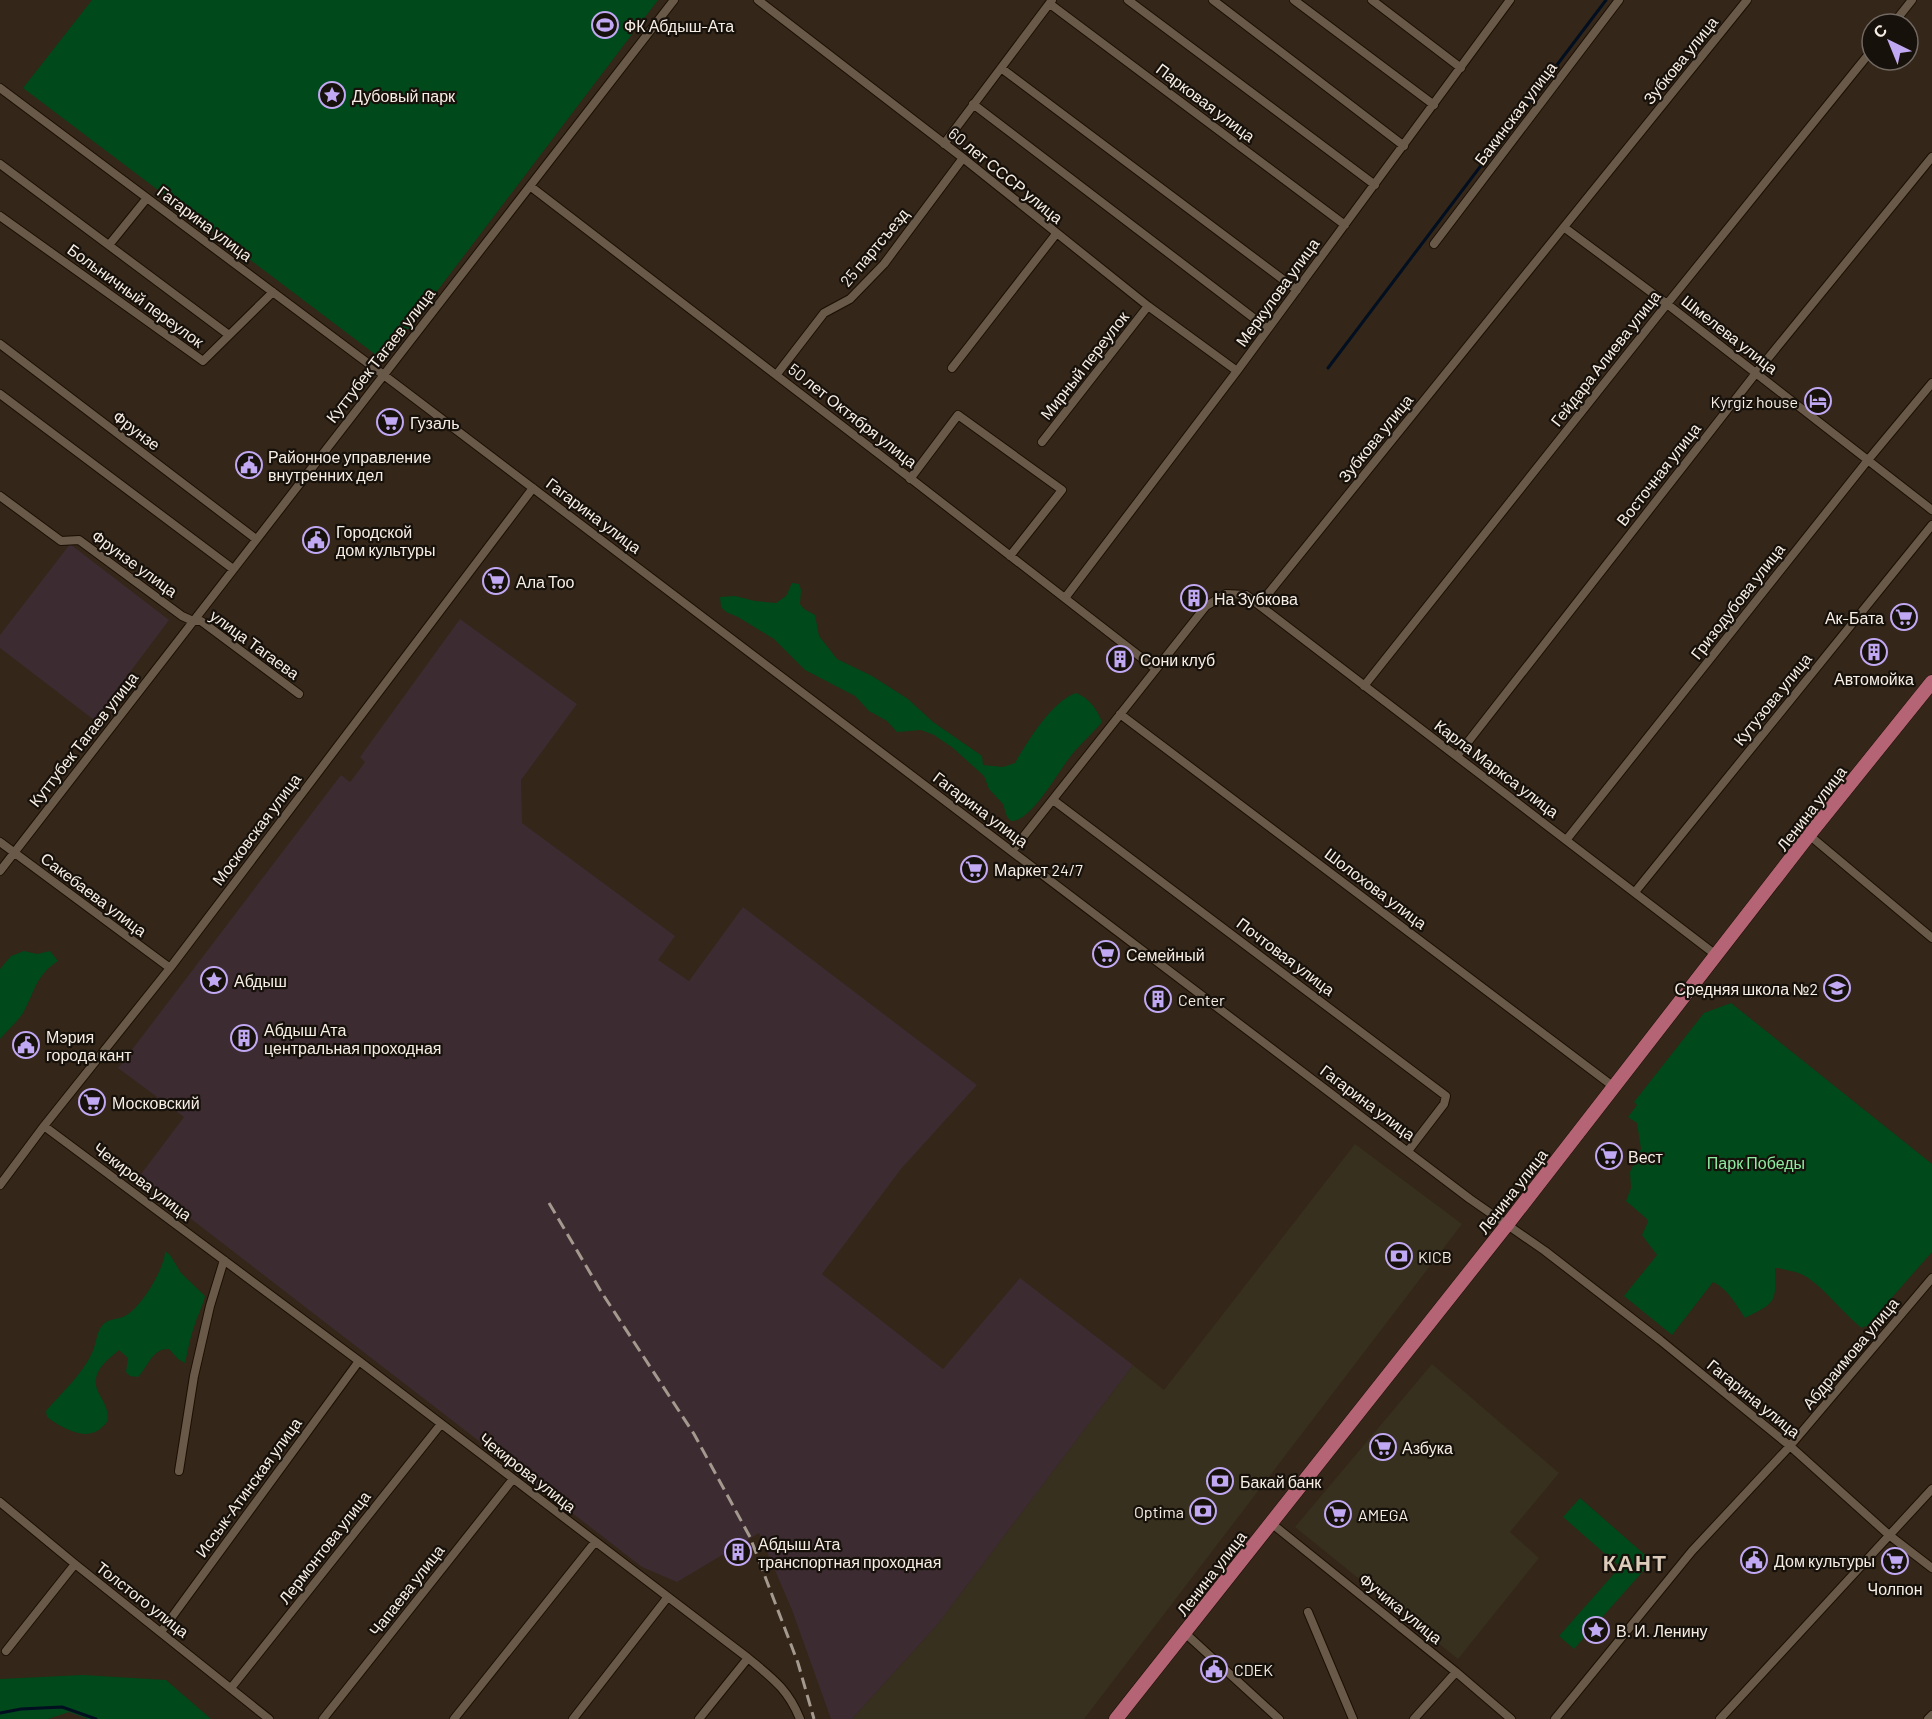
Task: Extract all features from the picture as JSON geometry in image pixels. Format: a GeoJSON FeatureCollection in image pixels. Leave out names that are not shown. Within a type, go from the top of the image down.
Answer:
{"type":"FeatureCollection","features":[{"type":"Feature","properties":{"kind":"main road","name":"Ленина улица"},"geometry":{"type":"LineString","coordinates":[[1116,1719],[1506,1226],[1809,835],[1932,682]]}},
{"type":"Feature","properties":{"kind":"street","name":"Куттубек Тагаев улица"},"geometry":{"type":"LineString","coordinates":[[0,871],[674,0]]}},
{"type":"Feature","properties":{"kind":"street","name":"60 лет СССР улица"},"geometry":{"type":"LineString","coordinates":[[758,0],[1148,306],[1237,371]]}},
{"type":"Feature","properties":{"kind":"street"},"geometry":{"type":"LineString","coordinates":[[1128,0],[1375,185]]}},
{"type":"Feature","properties":{"kind":"street"},"geometry":{"type":"LineString","coordinates":[[1213,0],[1404,146]]}},
{"type":"Feature","properties":{"kind":"street"},"geometry":{"type":"LineString","coordinates":[[1294,0],[1434,105]]}},
{"type":"Feature","properties":{"kind":"street"},"geometry":{"type":"LineString","coordinates":[[1372,0],[1461,68]]}},
{"type":"Feature","properties":{"kind":"street","name":"Меркулова улица"},"geometry":{"type":"LineString","coordinates":[[1065,598],[1237,371],[1510,0]]}},
{"type":"Feature","properties":{"kind":"street","name":"Бакинская улица"},"geometry":{"type":"LineString","coordinates":[[1434,244],[1619,0]]}},
{"type":"Feature","properties":{"kind":"street","name":"Зубкова улица"},"geometry":{"type":"LineString","coordinates":[[1258,605],[1747,0]]}},
{"type":"Feature","properties":{"kind":"street"},"geometry":{"type":"LineString","coordinates":[[1902,12],[1912,0]]}},
{"type":"Feature","properties":{"kind":"street","name":"Парковая улица"},"geometry":{"type":"LineString","coordinates":[[944,144],[1051,2],[1345,225]]}},
{"type":"Feature","properties":{"kind":"street","name":"Гейдара Алиева улица"},"geometry":{"type":"LineString","coordinates":[[1364,686],[1860,65]]}},
{"type":"Feature","properties":{"kind":"street"},"geometry":{"type":"LineString","coordinates":[[1001,68],[1297,290]]}},
{"type":"Feature","properties":{"kind":"street","name":"Гагарина улица"},"geometry":{"type":"LineString","coordinates":[[0,88],[384,375],[1506,1226],[1536,1244],[1790,1446],[1889,1535],[1932,1568]]}},
{"type":"Feature","properties":{"kind":"street"},"geometry":{"type":"LineString","coordinates":[[973,104],[1268,329]]}},
{"type":"Feature","properties":{"kind":"street","name":"Восточная улица"},"geometry":{"type":"LineString","coordinates":[[1457,756],[1756,373],[1932,158]]}},
{"type":"Feature","properties":{"kind":"street","name":"25 партсъезд"},"geometry":{"type":"LineString","coordinates":[[777,374],[824,313],[850,299],[884,264],[963,159]]}},
{"type":"Feature","properties":{"kind":"street"},"geometry":{"type":"LineString","coordinates":[[0,164],[229,335]]}},
{"type":"Feature","properties":{"kind":"street","name":"50 лет Октября улица"},"geometry":{"type":"LineString","coordinates":[[530,186],[777,374],[1156,669]]}},
{"type":"Feature","properties":{"kind":"street"},"geometry":{"type":"LineString","coordinates":[[109,245],[147,198]]}},
{"type":"Feature","properties":{"kind":"street","name":"Больничный переулок"},"geometry":{"type":"LineString","coordinates":[[0,216],[203,361],[273,292]]}},
{"type":"Feature","properties":{"kind":"street","name":"Шмелева улица"},"geometry":{"type":"LineString","coordinates":[[1565,228],[1667,304],[1932,510]]}},
{"type":"Feature","properties":{"kind":"street"},"geometry":{"type":"LineString","coordinates":[[952,368],[1056,234]]}},
{"type":"Feature","properties":{"kind":"street","name":"Мирный переулок"},"geometry":{"type":"LineString","coordinates":[[1042,442],[1148,306]]}},
{"type":"Feature","properties":{"kind":"street","name":"Фрунзе"},"geometry":{"type":"LineString","coordinates":[[0,344],[256,539]]}},
{"type":"Feature","properties":{"kind":"street","name":"Гризодубова улица"},"geometry":{"type":"LineString","coordinates":[[1567,839],[1868,460],[1932,383]]}},
{"type":"Feature","properties":{"kind":"street"},"geometry":{"type":"LineString","coordinates":[[0,394],[233,569]]}},
{"type":"Feature","properties":{"kind":"street"},"geometry":{"type":"LineString","coordinates":[[910,479],[958,415],[1062,490],[1010,556]]}},
{"type":"Feature","properties":{"kind":"street","name":"Московская улица"},"geometry":{"type":"LineString","coordinates":[[0,1185],[170,968],[533,488]]}},
{"type":"Feature","properties":{"kind":"street","name":"Фрунзе улица"},"geometry":{"type":"LineString","coordinates":[[0,496],[62,541],[79,540],[182,616],[193,621]]}},
{"type":"Feature","properties":{"kind":"street","name":"Кутузова улица"},"geometry":{"type":"LineString","coordinates":[[1635,892],[1932,525]]}},
{"type":"Feature","properties":{"kind":"street"},"geometry":{"type":"LineString","coordinates":[[1012,851],[1206,606],[1226,594],[1246,595],[1258,605]]}},
{"type":"Feature","properties":{"kind":"street","name":"Карла Маркса улица"},"geometry":{"type":"LineString","coordinates":[[1258,605],[1716,955]]}},
{"type":"Feature","properties":{"kind":"street","name":"улица Тагаева"},"geometry":{"type":"LineString","coordinates":[[193,621],[201,621],[299,694]]}},
{"type":"Feature","properties":{"kind":"street","name":"Шолохова улица"},"geometry":{"type":"LineString","coordinates":[[1120,714],[1614,1087]]}},
{"type":"Feature","properties":{"kind":"street","name":"Почтовая улица"},"geometry":{"type":"LineString","coordinates":[[1053,800],[1446,1096],[1444,1104],[1408,1152]]}},
{"type":"Feature","properties":{"kind":"street"},"geometry":{"type":"LineString","coordinates":[[1809,835],[1932,938]]}},
{"type":"Feature","properties":{"kind":"street","name":"Сакебаева улица"},"geometry":{"type":"LineString","coordinates":[[0,842],[170,968]]}},
{"type":"Feature","properties":{"kind":"street","name":"Чекирова улица"},"geometry":{"type":"LineString","coordinates":[[44,1126],[359,1361],[748,1658],[773,1679],[792,1700],[800,1719]]}},
{"type":"Feature","properties":{"kind":"street"},"geometry":{"type":"LineString","coordinates":[[179,1471],[194,1376],[210,1306],[224,1260]]}},
{"type":"Feature","properties":{"kind":"street","name":"Абдраимова улица"},"geometry":{"type":"LineString","coordinates":[[1555,1719],[1692,1551],[1790,1446],[1932,1278]]}},
{"type":"Feature","properties":{"kind":"street","name":"Иссык-Атинская улица"},"geometry":{"type":"LineString","coordinates":[[161,1632],[359,1361]]}},
{"type":"Feature","properties":{"kind":"street","name":"Лермонтова улица"},"geometry":{"type":"LineString","coordinates":[[231,1688],[441,1424]]}},
{"type":"Feature","properties":{"kind":"street","name":"Чапаева улица"},"geometry":{"type":"LineString","coordinates":[[322,1719],[513,1479]]}},
{"type":"Feature","properties":{"kind":"street"},"geometry":{"type":"LineString","coordinates":[[1720,1719],[1932,1489]]}},
{"type":"Feature","properties":{"kind":"street","name":"Толстого улица"},"geometry":{"type":"LineString","coordinates":[[0,1502],[268,1719]]}},
{"type":"Feature","properties":{"kind":"street","name":"Фучика улица"},"geometry":{"type":"LineString","coordinates":[[1271,1523],[1511,1719]]}},
{"type":"Feature","properties":{"kind":"street"},"geometry":{"type":"LineString","coordinates":[[454,1719],[595,1542]]}},
{"type":"Feature","properties":{"kind":"street"},"geometry":{"type":"LineString","coordinates":[[6,1651],[75,1564]]}},
{"type":"Feature","properties":{"kind":"street"},"geometry":{"type":"LineString","coordinates":[[573,1719],[667,1598]]}},
{"type":"Feature","properties":{"kind":"street"},"geometry":{"type":"LineString","coordinates":[[1308,1612],[1353,1719]]}},
{"type":"Feature","properties":{"kind":"street"},"geometry":{"type":"LineString","coordinates":[[1185,1633],[1278,1719]]}},
{"type":"Feature","properties":{"kind":"street"},"geometry":{"type":"LineString","coordinates":[[699,1719],[748,1658]]}},
{"type":"Feature","properties":{"kind":"street"},"geometry":{"type":"LineString","coordinates":[[1414,1719],[1456,1672]]}},
{"type":"Feature","properties":{"kind":"street"},"geometry":{"type":"LineString","coordinates":[[1928,1719],[1932,1715]]}},
{"type":"Feature","properties":{"kind":"shaded area"},"geometry":{"type":"Polygon","coordinates":[[[70,544],[169,620],[94,720],[0,648],[0,635],[70,544]]]}},
{"type":"Feature","properties":{"kind":"shaded area"},"geometry":{"type":"Polygon","coordinates":[[[460,619],[577,704],[521,780],[522,823],[675,936],[658,960],[689,981],[743,907],[977,1085],[901,1169],[822,1274],[943,1369],[1020,1278],[1133,1365],[937,1625],[852,1719],[831,1719],[792,1610],[759,1533],[677,1582],[642,1567],[138,1178],[184,1117],[118,1068],[341,775],[350,782],[360,769],[365,762],[360,757],[460,619]]]}},
{"type":"Feature","properties":{"kind":"shaded area"},"geometry":{"type":"Polygon","coordinates":[[[1355,1144],[1462,1224],[1084,1719],[852,1719],[937,1625],[1133,1365],[1164,1390],[1355,1144]]]}},
{"type":"Feature","properties":{"kind":"shaded area"},"geometry":{"type":"Polygon","coordinates":[[[1432,1364],[1559,1473],[1510,1532],[1539,1558],[1458,1659],[1295,1527],[1432,1364]]]}},
{"type":"Feature","properties":{"kind":"green space"},"geometry":{"type":"Polygon","coordinates":[[[92,0],[658,0],[384,361],[23,88],[92,0]]]}},
{"type":"Feature","properties":{"kind":"green space"},"geometry":{"type":"Polygon","coordinates":[[[792,583],[799,584],[800,604],[815,615],[819,636],[837,659],[872,676],[908,699],[933,722],[982,756],[983,765],[1003,767],[1015,763],[1049,713],[1067,697],[1076,693],[1092,704],[1102,722],[1070,757],[1044,795],[1027,814],[1011,821],[1007,817],[1003,804],[989,789],[984,776],[953,748],[934,735],[921,730],[897,732],[887,721],[869,711],[855,696],[805,670],[774,639],[721,607],[720,597],[735,596],[776,603],[786,596],[792,583]]]}},
{"type":"Feature","properties":{"kind":"green space"},"geometry":{"type":"Polygon","coordinates":[[[24,951],[37,954],[50,951],[58,961],[45,972],[23,1013],[0,1039],[0,969],[11,956],[24,951]]]}},
{"type":"Feature","properties":{"kind":"green space","name":"Парк Победы"},"geometry":{"type":"Polygon","coordinates":[[[1731,1003],[1932,1164],[1932,1252],[1866,1327],[1862,1328],[1855,1322],[1809,1278],[1778,1268],[1775,1268],[1774,1295],[1768,1305],[1745,1318],[1727,1293],[1713,1282],[1672,1335],[1624,1296],[1657,1255],[1642,1235],[1648,1222],[1647,1219],[1626,1201],[1631,1188],[1630,1172],[1641,1149],[1637,1123],[1628,1117],[1637,1105],[1634,1102],[1704,1013],[1731,1003]]]}},
{"type":"Feature","properties":{"kind":"green space"},"geometry":{"type":"Polygon","coordinates":[[[165,1251],[181,1273],[205,1296],[185,1363],[169,1349],[163,1350],[154,1355],[138,1377],[130,1376],[126,1372],[128,1358],[119,1350],[102,1366],[96,1378],[97,1388],[107,1412],[108,1419],[105,1425],[95,1432],[81,1434],[47,1417],[46,1411],[83,1369],[103,1324],[131,1312],[145,1296],[157,1277],[165,1251]]]}},
{"type":"Feature","properties":{"kind":"green space"},"geometry":{"type":"Polygon","coordinates":[[[1580,1498],[1652,1561],[1574,1649],[1559,1636],[1620,1567],[1563,1517],[1580,1498]]]}},
{"type":"Feature","properties":{"kind":"green space"},"geometry":{"type":"Polygon","coordinates":[[[83,1675],[166,1680],[211,1719],[88,1719],[69,1712],[48,1719],[0,1719],[0,1679],[83,1675]]]}},
{"type":"Feature","properties":{"kind":"waterway"},"geometry":{"type":"LineString","coordinates":[[1328,368],[1606,0]]}},
{"type":"Feature","properties":{"kind":"waterway"},"geometry":{"type":"LineString","coordinates":[[0,1713],[21,1709],[62,1707],[96,1719]]}},
{"type":"Feature","properties":{"kind":"railway"},"geometry":{"type":"LineString","coordinates":[[549,1203],[602,1293],[694,1434],[750,1537],[798,1663],[814,1719]]}},
{"type":"Feature","properties":{"kind":"place","name":"ФК Абдыш-Ата"},"geometry":{"type":"Point","coordinates":[605,25]}},
{"type":"Feature","properties":{"kind":"place","name":"Дубовый парк"},"geometry":{"type":"Point","coordinates":[332,95]}},
{"type":"Feature","properties":{"kind":"place","name":"Kyrgiz house"},"geometry":{"type":"Point","coordinates":[1818,401]}},
{"type":"Feature","properties":{"kind":"place","name":"Гузаль"},"geometry":{"type":"Point","coordinates":[390,422]}},
{"type":"Feature","properties":{"kind":"place","name":"Районное управление внутренних дел"},"geometry":{"type":"Point","coordinates":[249,465]}},
{"type":"Feature","properties":{"kind":"place","name":"Городской дом культуры"},"geometry":{"type":"Point","coordinates":[316,540]}},
{"type":"Feature","properties":{"kind":"place","name":"Ала Тоо"},"geometry":{"type":"Point","coordinates":[496,581]}},
{"type":"Feature","properties":{"kind":"place","name":"На Зубкова"},"geometry":{"type":"Point","coordinates":[1194,598]}},
{"type":"Feature","properties":{"kind":"place","name":"Ак-Бата"},"geometry":{"type":"Point","coordinates":[1904,617]}},
{"type":"Feature","properties":{"kind":"place","name":"Автомойка"},"geometry":{"type":"Point","coordinates":[1874,652]}},
{"type":"Feature","properties":{"kind":"place","name":"Сони клуб"},"geometry":{"type":"Point","coordinates":[1120,659]}},
{"type":"Feature","properties":{"kind":"place","name":"Маркет 24/7"},"geometry":{"type":"Point","coordinates":[974,869]}},
{"type":"Feature","properties":{"kind":"place","name":"Семейный"},"geometry":{"type":"Point","coordinates":[1106,954]}},
{"type":"Feature","properties":{"kind":"place","name":"Абдыш"},"geometry":{"type":"Point","coordinates":[214,980]}},
{"type":"Feature","properties":{"kind":"place","name":"Средняя школа №2"},"geometry":{"type":"Point","coordinates":[1837,988]}},
{"type":"Feature","properties":{"kind":"place","name":"Center"},"geometry":{"type":"Point","coordinates":[1158,999]}},
{"type":"Feature","properties":{"kind":"place","name":"Абдыш Ата центральная проходная"},"geometry":{"type":"Point","coordinates":[244,1038]}},
{"type":"Feature","properties":{"kind":"place","name":"Мэрия города кант"},"geometry":{"type":"Point","coordinates":[26,1045]}},
{"type":"Feature","properties":{"kind":"place","name":"Московский"},"geometry":{"type":"Point","coordinates":[92,1102]}},
{"type":"Feature","properties":{"kind":"place","name":"Вест"},"geometry":{"type":"Point","coordinates":[1609,1156]}},
{"type":"Feature","properties":{"kind":"place","name":"KICB"},"geometry":{"type":"Point","coordinates":[1399,1256]}},
{"type":"Feature","properties":{"kind":"place","name":"Азбука"},"geometry":{"type":"Point","coordinates":[1383,1447]}},
{"type":"Feature","properties":{"kind":"place","name":"Бакай банк"},"geometry":{"type":"Point","coordinates":[1220,1481]}},
{"type":"Feature","properties":{"kind":"place","name":"Optima"},"geometry":{"type":"Point","coordinates":[1203,1511]}},
{"type":"Feature","properties":{"kind":"place","name":"AMEGA"},"geometry":{"type":"Point","coordinates":[1338,1514]}},
{"type":"Feature","properties":{"kind":"place","name":"Абдыш Ата транспортная проходная"},"geometry":{"type":"Point","coordinates":[738,1552]}},
{"type":"Feature","properties":{"kind":"place","name":"Дом культуры"},"geometry":{"type":"Point","coordinates":[1754,1560]}},
{"type":"Feature","properties":{"kind":"place","name":"Чолпон"},"geometry":{"type":"Point","coordinates":[1895,1561]}},
{"type":"Feature","properties":{"kind":"place","name":"В. И. Ленину"},"geometry":{"type":"Point","coordinates":[1596,1630]}},
{"type":"Feature","properties":{"kind":"place","name":"CDEK"},"geometry":{"type":"Point","coordinates":[1214,1669]}},
{"type":"Feature","properties":{"kind":"district","name":"КАНТ"},"geometry":{"type":"Point","coordinates":[1635,1562]}}]}
